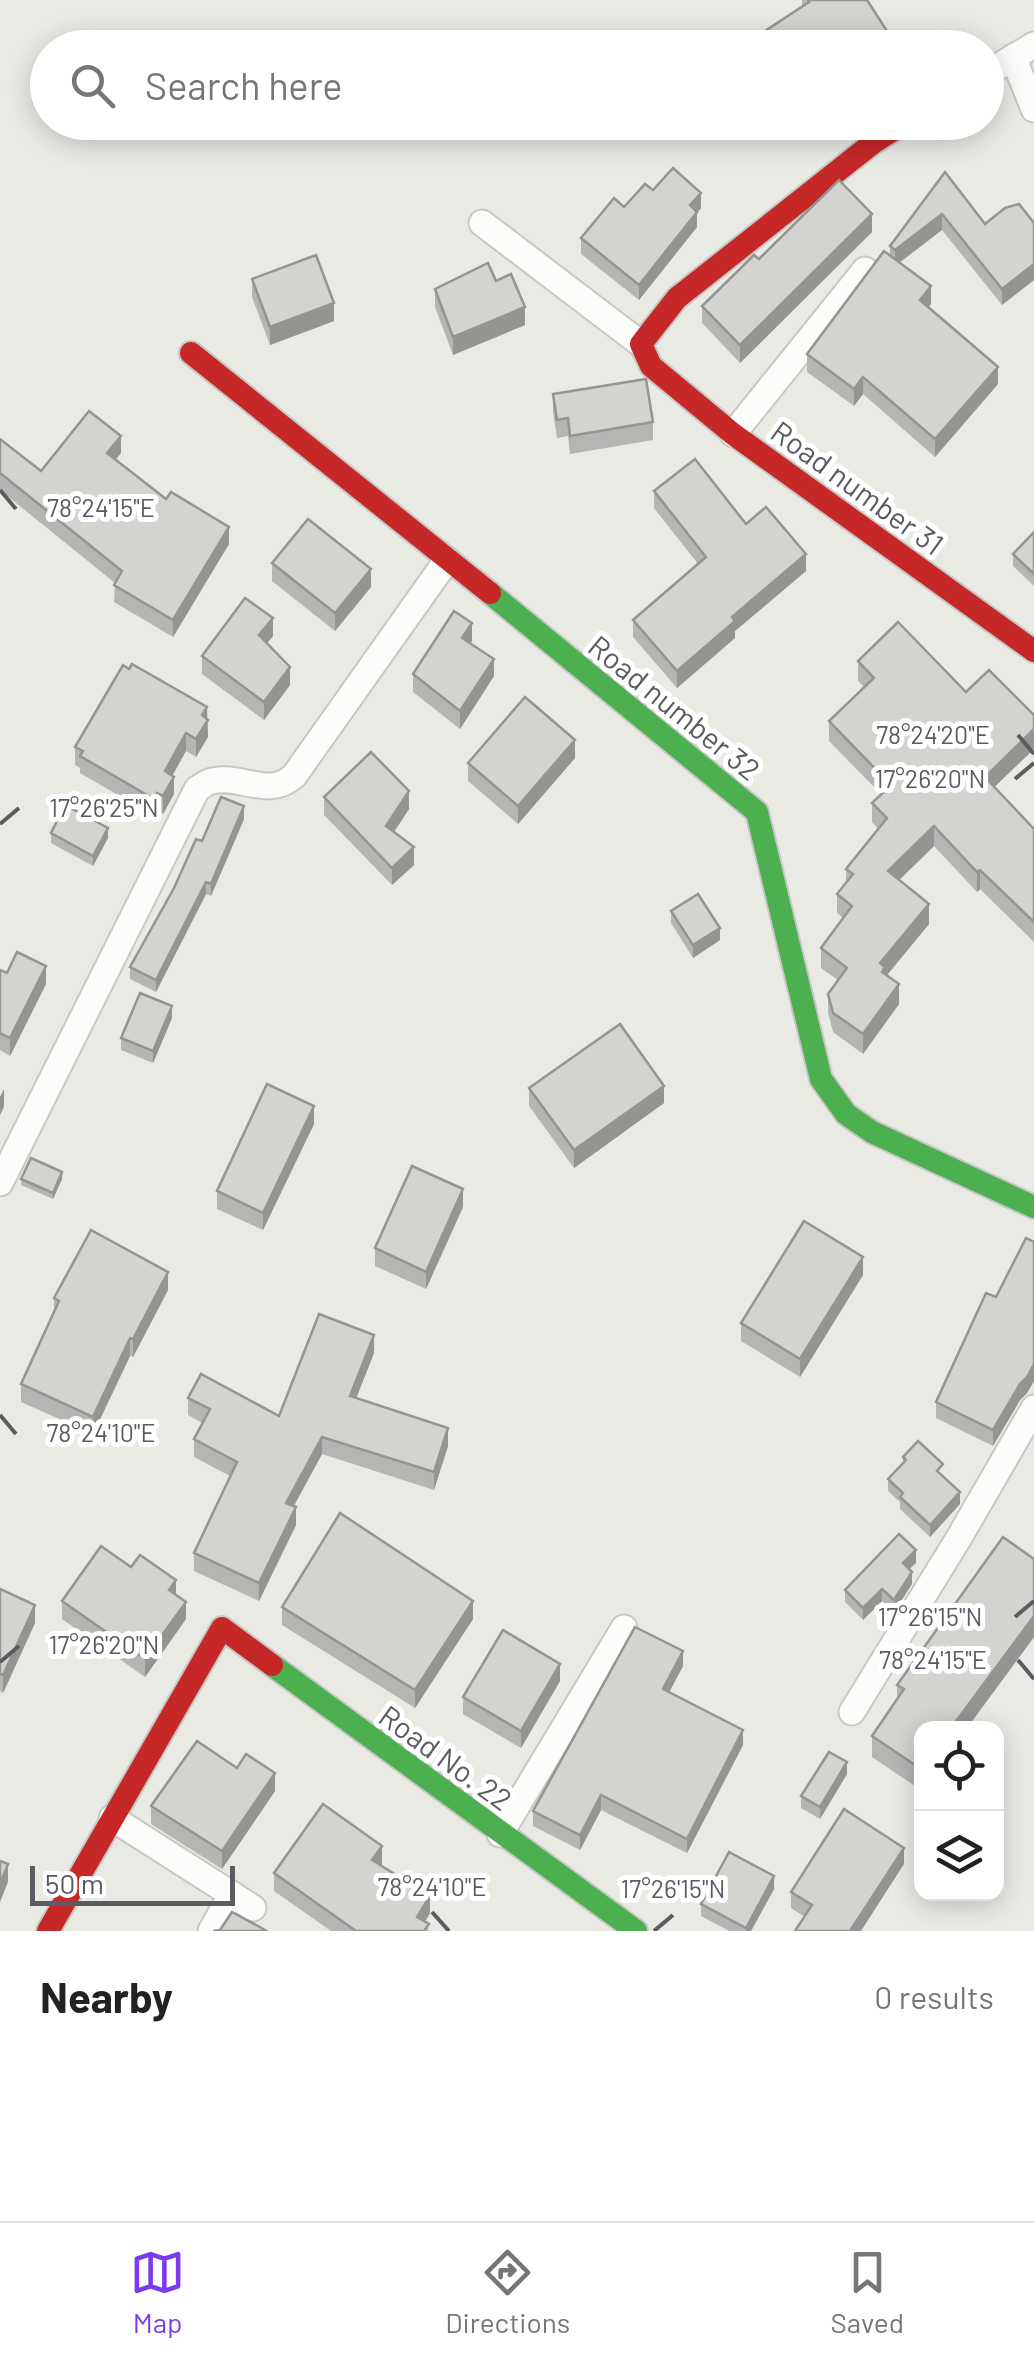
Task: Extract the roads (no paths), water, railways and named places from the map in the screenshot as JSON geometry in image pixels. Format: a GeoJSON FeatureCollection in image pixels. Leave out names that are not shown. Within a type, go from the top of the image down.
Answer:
{"type":"FeatureCollection","features":[{"type":"Feature","properties":{"kind":"street"},"geometry":{"type":"LineString","coordinates":[[1024,51],[1034,109]]}},
{"type":"Feature","properties":{"kind":"street"},"geometry":{"type":"LineString","coordinates":[[482,224],[646,355],[676,298],[878,140]]}},
{"type":"Feature","properties":{"kind":"street"},"geometry":{"type":"LineString","coordinates":[[733,434],[864,270]]}},
{"type":"Feature","properties":{"kind":"street","name":"Road number 32"},"geometry":{"type":"LineString","coordinates":[[191,354],[330,462],[757,812],[821,1079],[846,1114],[872,1132],[1034,1207]]}},
{"type":"Feature","properties":{"kind":"street","name":"Road number 31"},"geometry":{"type":"LineString","coordinates":[[646,355],[733,434],[1034,651]]}},
{"type":"Feature","properties":{"kind":"street"},"geometry":{"type":"LineString","coordinates":[[0,1183],[197,788],[214,780],[274,787],[294,776],[446,560]]}},
{"type":"Feature","properties":{"kind":"street"},"geometry":{"type":"LineString","coordinates":[[852,1712],[1034,1408]]}},
{"type":"Feature","properties":{"kind":"street","name":"Road No. 22"},"geometry":{"type":"LineString","coordinates":[[112,1818],[222,1628],[636,1931]]}},
{"type":"Feature","properties":{"kind":"street"},"geometry":{"type":"LineString","coordinates":[[500,1834],[624,1628]]}},
{"type":"Feature","properties":{"kind":"street"},"geometry":{"type":"LineString","coordinates":[[48,1931],[112,1818],[242,1901],[211,1931]]}},
{"type":"Feature","properties":{"kind":"street"},"geometry":{"type":"LineString","coordinates":[[590,1931],[598,1903]]}}]}
